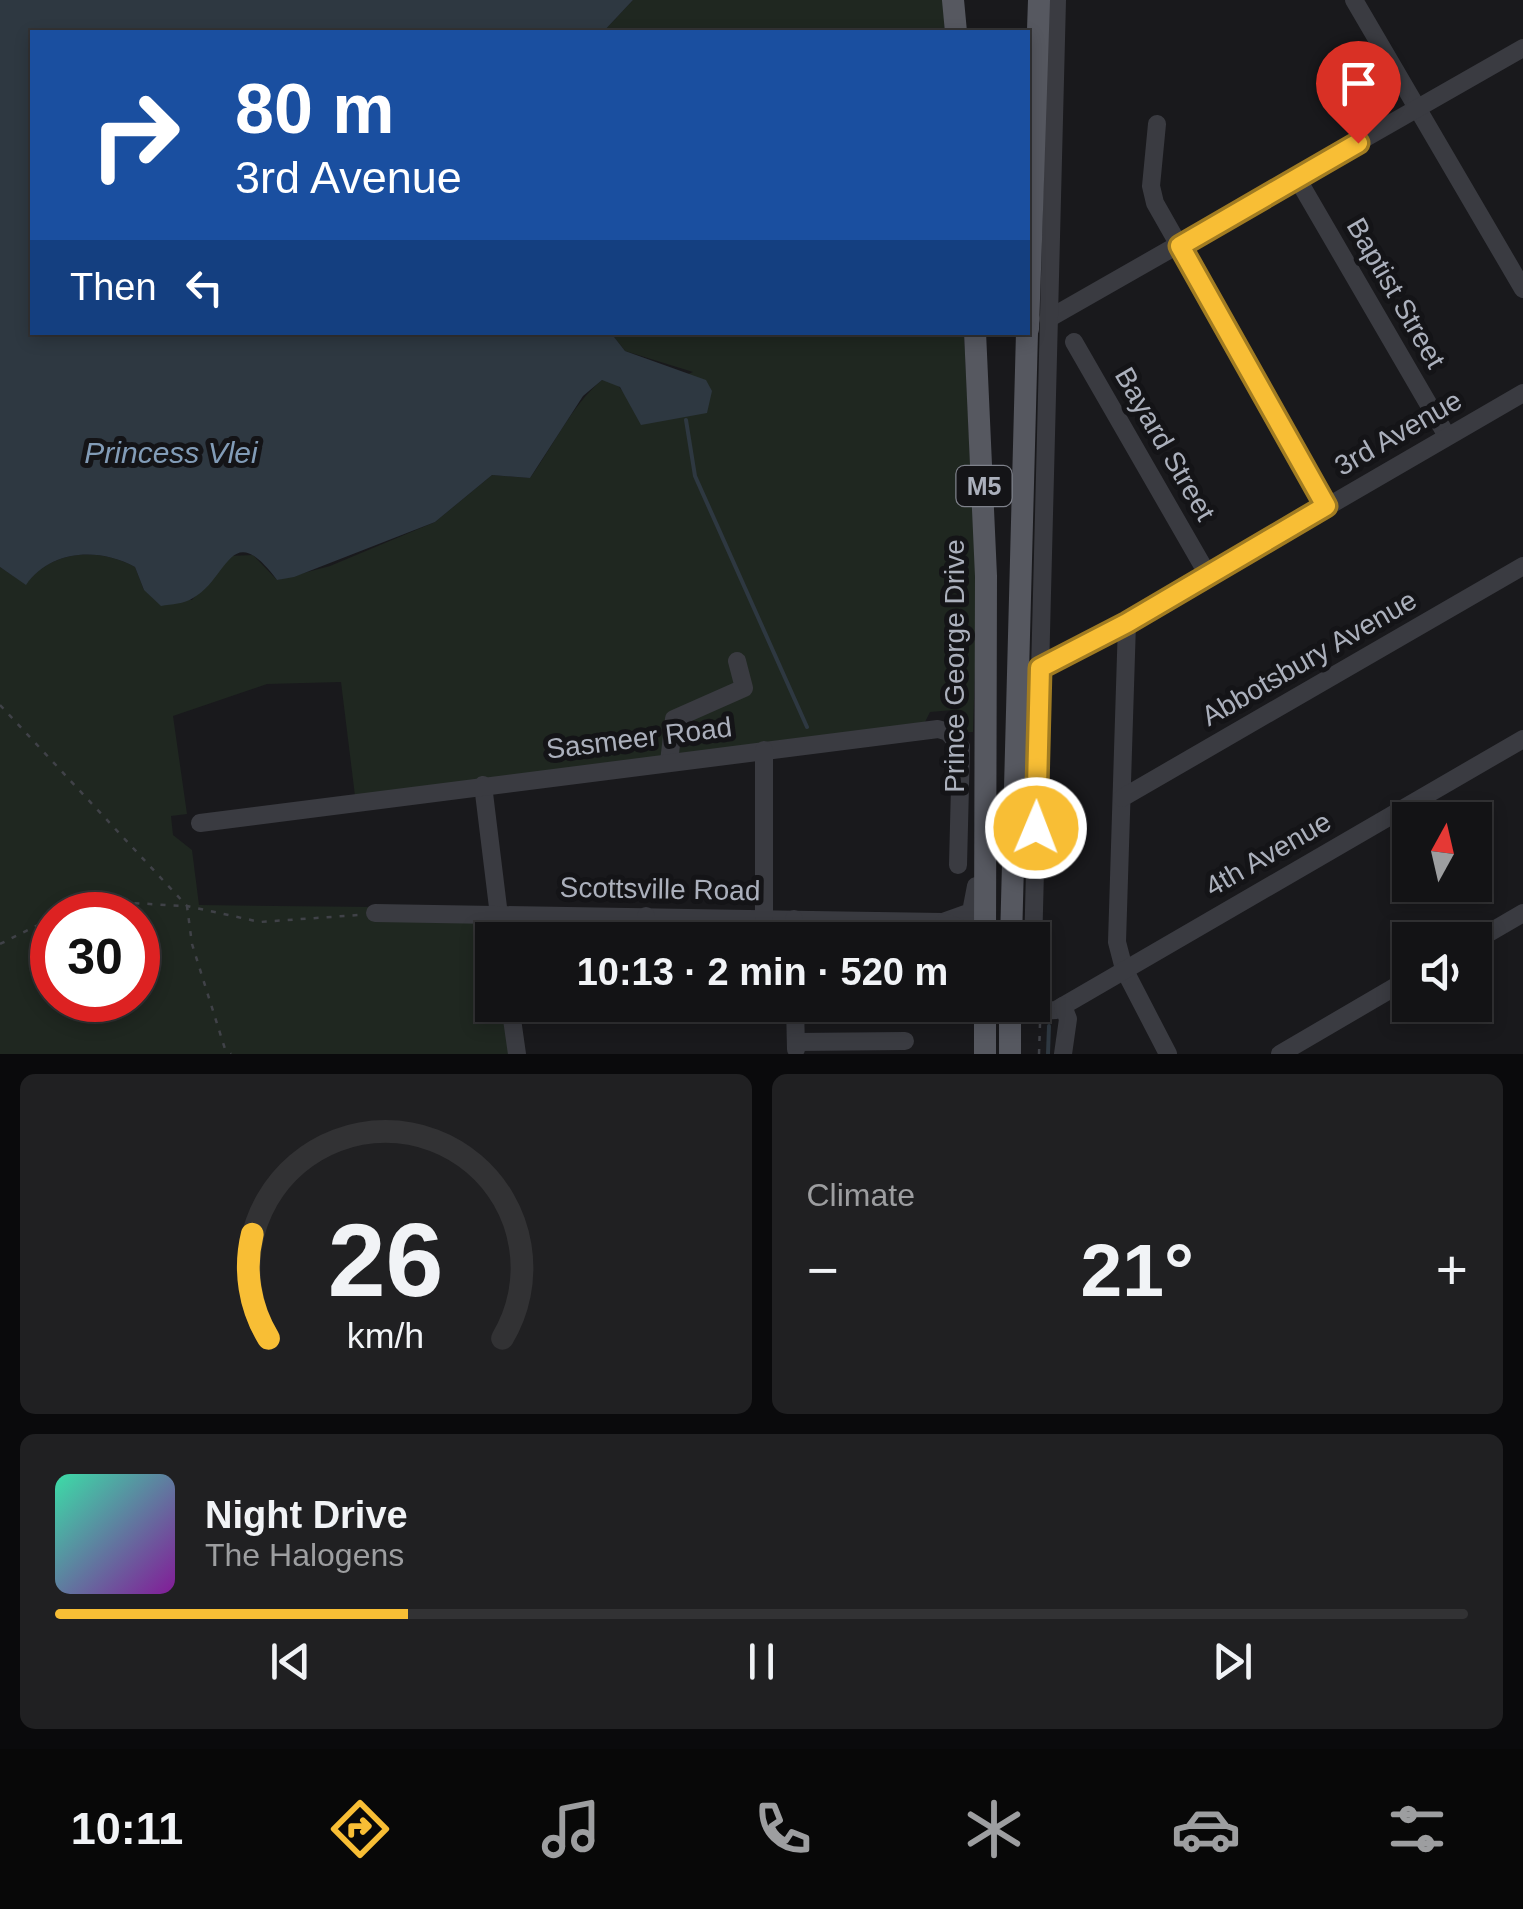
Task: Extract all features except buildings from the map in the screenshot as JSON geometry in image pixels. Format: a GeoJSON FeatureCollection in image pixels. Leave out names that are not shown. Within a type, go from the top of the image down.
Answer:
{"type":"FeatureCollection","features":[{"type":"Feature","properties":{"kind":"main road"},"geometry":{"type":"LineString","coordinates":[[954,0],[956,30]]}},
{"type":"Feature","properties":{"kind":"main road","name":"M5"},"geometry":{"type":"LineString","coordinates":[[1012,922],[1034,327],[1039,0]]}},
{"type":"Feature","properties":{"kind":"main road","name":"Prince George Drive"},"geometry":{"type":"LineString","coordinates":[[975,335],[986,539],[984,922]]}},
{"type":"Feature","properties":{"kind":"main road"},"geometry":{"type":"LineString","coordinates":[[984,1022],[985,1054]]}},
{"type":"Feature","properties":{"kind":"main road"},"geometry":{"type":"LineString","coordinates":[[1010,1022],[1010,1054]]}},
{"type":"Feature","properties":{"kind":"street"},"geometry":{"type":"LineString","coordinates":[[1034,922],[1040,668],[1034,327],[1057,0]]}},
{"type":"Feature","properties":{"kind":"street"},"geometry":{"type":"LineString","coordinates":[[1354,0],[1523,289]]}},
{"type":"Feature","properties":{"kind":"street"},"geometry":{"type":"LineString","coordinates":[[1034,327],[1523,48]]}},
{"type":"Feature","properties":{"kind":"street"},"geometry":{"type":"LineString","coordinates":[[1156,124],[1152,194],[1326,506]]}},
{"type":"Feature","properties":{"kind":"street","name":"Baptist Street"},"geometry":{"type":"LineString","coordinates":[[1297,178],[1448,436]]}},
{"type":"Feature","properties":{"kind":"street","name":"Bayard Street"},"geometry":{"type":"LineString","coordinates":[[1074,342],[1208,574]]}},
{"type":"Feature","properties":{"kind":"street","name":"3rd Avenue"},"geometry":{"type":"LineString","coordinates":[[1040,668],[1127,623],[1523,393]]}},
{"type":"Feature","properties":{"kind":"street","name":"Abbotsbury Avenue"},"geometry":{"type":"LineString","coordinates":[[1122,798],[1523,566]]}},
{"type":"Feature","properties":{"kind":"street"},"geometry":{"type":"LineString","coordinates":[[1127,623],[1117,942],[1124,968],[1168,1054]]}},
{"type":"Feature","properties":{"kind":"street"},"geometry":{"type":"LineString","coordinates":[[669,762],[674,719],[746,686],[737,661]]}},
{"type":"Feature","properties":{"kind":"street","name":"Sasmeer Road"},"geometry":{"type":"LineString","coordinates":[[200,823],[938,729],[948,732],[961,753],[958,865]]}},
{"type":"Feature","properties":{"kind":"street","name":"4th Avenue"},"geometry":{"type":"LineString","coordinates":[[1050,1009],[1063,1006],[1523,739]]}},
{"type":"Feature","properties":{"kind":"street"},"geometry":{"type":"LineString","coordinates":[[764,750],[764,917]]}},
{"type":"Feature","properties":{"kind":"street"},"geometry":{"type":"LineString","coordinates":[[483,785],[499,922]]}},
{"type":"Feature","properties":{"kind":"street"},"geometry":{"type":"LineString","coordinates":[[944,922],[966,916],[974,907],[984,809]]}},
{"type":"Feature","properties":{"kind":"street","name":"Scottsville Road"},"geometry":{"type":"LineString","coordinates":[[375,913],[944,922]]}},
{"type":"Feature","properties":{"kind":"street"},"geometry":{"type":"LineString","coordinates":[[1492,930],[1523,913]]}},
{"type":"Feature","properties":{"kind":"street"},"geometry":{"type":"LineString","coordinates":[[646,916],[646,922]]}},
{"type":"Feature","properties":{"kind":"street"},"geometry":{"type":"LineString","coordinates":[[1280,1054],[1392,989]]}},
{"type":"Feature","properties":{"kind":"street"},"geometry":{"type":"LineString","coordinates":[[1063,1006],[1068,1019],[1063,1054]]}},
{"type":"Feature","properties":{"kind":"street"},"geometry":{"type":"LineString","coordinates":[[512,1022],[517,1054]]}},
{"type":"Feature","properties":{"kind":"street"},"geometry":{"type":"LineString","coordinates":[[795,1022],[796,1048],[905,1041]]}},
{"type":"Feature","properties":{"kind":"path"},"geometry":{"type":"LineString","coordinates":[[0,705],[187,906],[192,944],[225,1049],[231,1054]]}},
{"type":"Feature","properties":{"kind":"path"},"geometry":{"type":"LineString","coordinates":[[160,905],[187,906],[260,922],[375,913]]}},
{"type":"Feature","properties":{"kind":"path"},"geometry":{"type":"LineString","coordinates":[[0,944],[30,929]]}},
{"type":"Feature","properties":{"kind":"path"},"geometry":{"type":"LineString","coordinates":[[1038,1022],[1039,1054]]}},
{"type":"Feature","properties":{"kind":"shaded area"},"geometry":{"type":"Polygon","coordinates":[[[633,0],[943,0],[945,30],[605,30],[633,0]]]}},
{"type":"Feature","properties":{"kind":"shaded area"},"geometry":{"type":"Polygon","coordinates":[[[613,335],[964,335],[977,601],[973,732],[956,732],[953,710],[930,712],[924,724],[355,796],[341,682],[267,684],[173,716],[187,814],[171,816],[173,835],[192,850],[199,905],[373,907],[480,922],[475,922],[475,1022],[506,1022],[510,1054],[0,1054],[0,567],[26,584],[62,558],[106,556],[135,567],[144,590],[192,600],[229,556],[253,555],[277,580],[330,566],[435,522],[492,475],[530,478],[572,414],[602,380],[616,383],[628,398],[693,372],[625,351],[613,335]]]}},
{"type":"Feature","properties":{"kind":"water","name":"Princess Vlei"},"geometry":{"type":"Polygon","coordinates":[[[0,0],[633,0],[605,30],[30,30],[30,335],[613,335],[625,351],[706,380],[712,391],[707,413],[641,425],[620,387],[602,380],[583,396],[530,478],[492,475],[435,522],[294,577],[277,580],[249,553],[239,553],[193,598],[161,606],[144,590],[135,567],[106,556],[76,555],[62,559],[36,573],[26,585],[0,567],[0,0]]]}},
{"type":"Feature","properties":{"kind":"waterway"},"geometry":{"type":"LineString","coordinates":[[686,420],[695,476],[807,727]]}},
{"type":"Feature","properties":{"kind":"waterway"},"geometry":{"type":"LineString","coordinates":[[1048,1054],[1049,1026]]}},
{"type":"Feature","properties":{"kind":"route"},"geometry":{"type":"LineString","coordinates":[[1036,828],[1040,668],[1127,623],[1326,506],[1180,246],[1358,143]]}}]}
